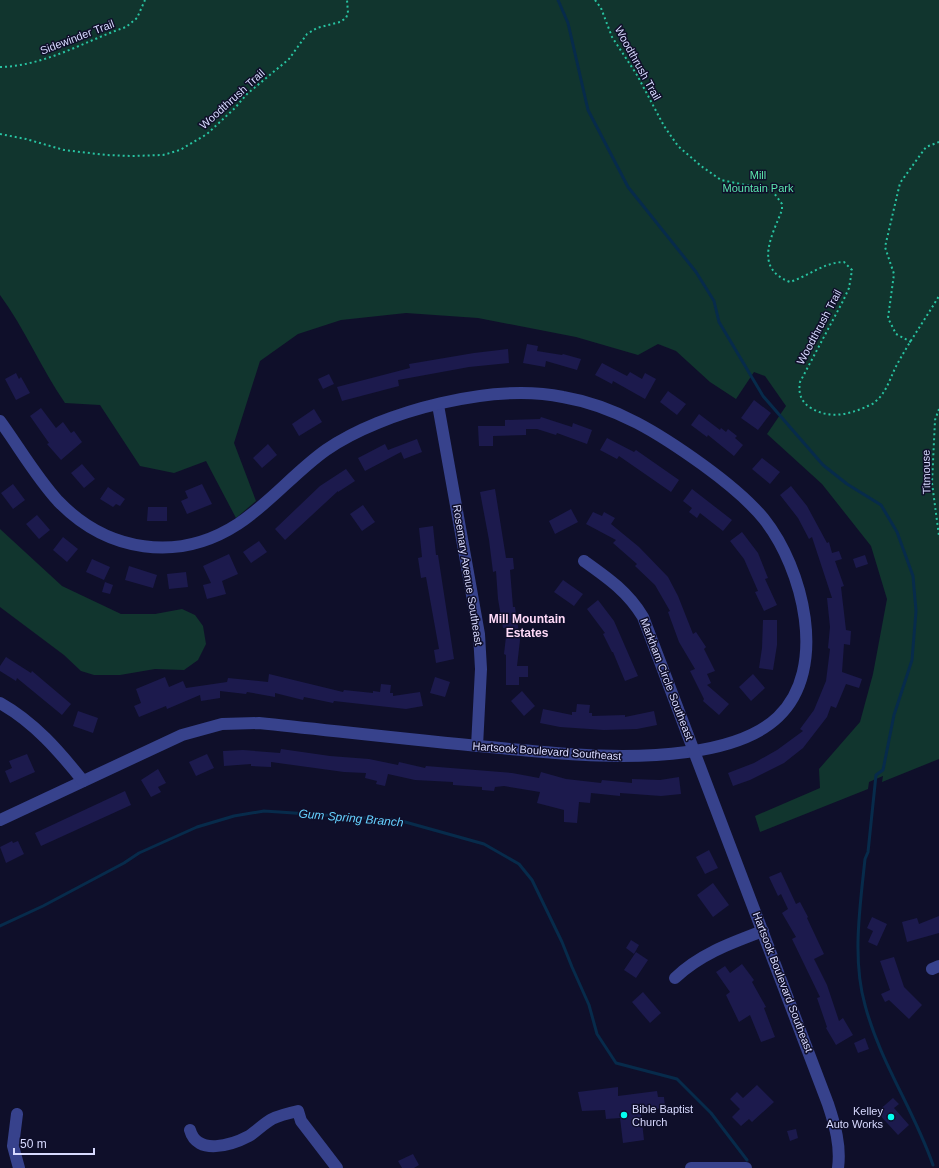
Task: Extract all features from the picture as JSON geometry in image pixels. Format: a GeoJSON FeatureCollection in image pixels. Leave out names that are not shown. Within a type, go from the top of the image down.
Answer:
{"type":"FeatureCollection","features":[{"type":"Feature","properties":{"kind":"street"},"geometry":{"type":"LineString","coordinates":[[0,420],[50,492],[72,514],[87,526],[108,537],[145,548],[160,548],[183,546],[216,536],[248,516],[305,466],[350,435],[375,424],[438,405],[486,395],[534,394],[561,396],[591,403],[620,414],[648,428],[715,474],[746,499],[774,532],[787,554],[795,574],[801,597],[805,644],[804,666],[797,691],[780,715],[757,732],[710,749],[694,751]]}},
{"type":"Feature","properties":{"kind":"street","name":"Rosemary Avenue Southeast"},"geometry":{"type":"LineString","coordinates":[[438,405],[479,634],[481,669],[477,746]]}},
{"type":"Feature","properties":{"kind":"street","name":"Markham Circle Southeast"},"geometry":{"type":"LineString","coordinates":[[584,562],[617,585],[629,596],[643,617],[694,751]]}},
{"type":"Feature","properties":{"kind":"street"},"geometry":{"type":"LineString","coordinates":[[0,703],[45,737],[64,756],[83,781]]}},
{"type":"Feature","properties":{"kind":"street","name":"Hartsook Boulevard Southeast"},"geometry":{"type":"LineString","coordinates":[[0,820],[182,735],[222,724],[259,723],[477,746],[610,757],[663,755],[694,751],[828,1104],[836,1130],[839,1148],[838,1168]]}},
{"type":"Feature","properties":{"kind":"street"},"geometry":{"type":"LineString","coordinates":[[675,978],[696,960],[711,951],[763,931]]}},
{"type":"Feature","properties":{"kind":"street"},"geometry":{"type":"LineString","coordinates":[[190,1130],[193,1137],[203,1145],[210,1146],[226,1144],[250,1135],[280,1115],[298,1111],[301,1121],[337,1168]]}},
{"type":"Feature","properties":{"kind":"street"},"geometry":{"type":"LineString","coordinates":[[17,1114],[13,1146],[19,1168]]}},
{"type":"Feature","properties":{"kind":"street"},"geometry":{"type":"LineString","coordinates":[[691,1168],[746,1168]]}},
{"type":"Feature","properties":{"kind":"path","name":"Sidewinder Trail"},"geometry":{"type":"LineString","coordinates":[[0,68],[15,67],[40,60],[126,27],[137,18],[145,0]]}},
{"type":"Feature","properties":{"kind":"path","name":"Woodthrush Trail"},"geometry":{"type":"LineString","coordinates":[[0,134],[26,139],[64,150],[106,155],[163,155],[180,150],[207,134],[235,108],[247,94],[289,59],[307,34],[317,28],[340,22],[346,18],[348,12],[347,0]]}},
{"type":"Feature","properties":{"kind":"path","name":"Woodthrush Trail"},"geometry":{"type":"LineString","coordinates":[[595,0],[601,8],[612,37],[637,75],[664,126],[678,146],[701,166],[721,180],[766,189],[779,197],[782,204],[782,210],[768,248],[768,258],[775,274],[790,282],[804,278],[824,266],[838,262],[844,262],[852,270],[849,288],[843,301],[800,382],[798,390],[806,405],[819,413],[835,415],[851,413],[876,402],[884,391],[898,362],[939,296]]}},
{"type":"Feature","properties":{"kind":"path"},"geometry":{"type":"LineString","coordinates":[[911,342],[896,334],[888,318],[894,274],[885,247],[900,183],[926,147],[939,142]]}},
{"type":"Feature","properties":{"kind":"path","name":"Titmouse"},"geometry":{"type":"LineString","coordinates":[[939,409],[935,420],[932,483],[939,536]]}},
{"type":"Feature","properties":{"kind":"green space","name":"Mill Mountain Park"},"geometry":{"type":"Polygon","coordinates":[[[0,0],[939,0],[939,759],[882,782],[883,776],[869,782],[868,789],[760,832],[755,816],[820,788],[819,769],[860,722],[873,674],[887,599],[871,546],[822,484],[767,434],[786,406],[765,376],[754,372],[736,399],[710,382],[676,351],[658,344],[638,355],[576,337],[478,318],[406,313],[341,320],[298,334],[260,361],[234,443],[256,501],[236,518],[206,461],[174,473],[140,466],[100,405],[65,403],[0,295],[0,0]]]}},
{"type":"Feature","properties":{"kind":"green space"},"geometry":{"type":"Polygon","coordinates":[[[0,529],[62,586],[121,614],[155,614],[182,609],[195,615],[203,626],[206,644],[198,660],[184,670],[155,669],[120,675],[94,675],[81,671],[64,655],[0,607],[0,529]]]}},
{"type":"Feature","properties":{"kind":"building"},"geometry":{"type":"Polygon","coordinates":[[[527,344],[538,346],[537,351],[563,354],[581,359],[577,370],[546,361],[545,367],[523,363],[527,344]]]}},
{"type":"Feature","properties":{"kind":"building"},"geometry":{"type":"Polygon","coordinates":[[[508,349],[509,363],[469,367],[398,380],[399,386],[342,401],[337,387],[410,368],[409,364],[508,349]]]}},
{"type":"Feature","properties":{"kind":"building"},"geometry":{"type":"Polygon","coordinates":[[[602,363],[627,376],[630,372],[642,379],[645,373],[656,379],[645,399],[613,381],[612,384],[595,375],[602,363]]]}},
{"type":"Feature","properties":{"kind":"building"},"geometry":{"type":"Polygon","coordinates":[[[16,373],[19,379],[21,377],[30,393],[16,400],[5,379],[16,373]]]}},
{"type":"Feature","properties":{"kind":"building"},"geometry":{"type":"Polygon","coordinates":[[[329,374],[334,384],[323,389],[318,379],[329,374]]]}},
{"type":"Feature","properties":{"kind":"building"},"geometry":{"type":"Polygon","coordinates":[[[668,391],[686,404],[677,415],[660,402],[668,391]]]}},
{"type":"Feature","properties":{"kind":"building"},"geometry":{"type":"Polygon","coordinates":[[[754,400],[771,413],[758,430],[741,418],[754,400]]]}},
{"type":"Feature","properties":{"kind":"building"},"geometry":{"type":"Polygon","coordinates":[[[41,408],[56,428],[63,422],[71,433],[74,431],[82,442],[61,460],[47,444],[49,443],[30,416],[41,408]]]}},
{"type":"Feature","properties":{"kind":"building"},"geometry":{"type":"Polygon","coordinates":[[[314,409],[322,422],[299,436],[292,424],[314,409]]]}},
{"type":"Feature","properties":{"kind":"building"},"geometry":{"type":"Polygon","coordinates":[[[699,414],[720,430],[721,428],[726,432],[728,429],[737,436],[735,438],[743,445],[734,456],[708,435],[707,437],[691,425],[699,414]]]}},
{"type":"Feature","properties":{"kind":"building"},"geometry":{"type":"Polygon","coordinates":[[[541,417],[572,427],[573,423],[592,430],[587,444],[557,433],[556,435],[537,429],[526,429],[526,435],[493,436],[493,446],[479,446],[478,426],[505,426],[505,420],[540,419],[541,417]]]}},
{"type":"Feature","properties":{"kind":"building"},"geometry":{"type":"Polygon","coordinates":[[[607,438],[634,452],[636,450],[679,480],[671,492],[619,456],[617,459],[600,450],[607,438]]]}},
{"type":"Feature","properties":{"kind":"building"},"geometry":{"type":"Polygon","coordinates":[[[417,439],[422,452],[404,459],[401,452],[365,471],[358,458],[385,444],[388,450],[417,439]]]}},
{"type":"Feature","properties":{"kind":"building"},"geometry":{"type":"Polygon","coordinates":[[[268,444],[277,455],[262,468],[253,458],[268,444]]]}},
{"type":"Feature","properties":{"kind":"building"},"geometry":{"type":"Polygon","coordinates":[[[762,458],[780,472],[770,484],[752,469],[762,458]]]}},
{"type":"Feature","properties":{"kind":"building"},"geometry":{"type":"Polygon","coordinates":[[[82,464],[95,479],[84,488],[71,473],[82,464]]]}},
{"type":"Feature","properties":{"kind":"building"},"geometry":{"type":"Polygon","coordinates":[[[346,469],[355,481],[338,491],[285,540],[275,529],[320,486],[346,469]]]}},
{"type":"Feature","properties":{"kind":"building"},"geometry":{"type":"Polygon","coordinates":[[[13,484],[25,500],[13,509],[1,493],[13,484]]]}},
{"type":"Feature","properties":{"kind":"building"},"geometry":{"type":"Polygon","coordinates":[[[202,484],[212,504],[187,514],[181,501],[188,498],[185,491],[202,484]]]}},
{"type":"Feature","properties":{"kind":"building"},"geometry":{"type":"Polygon","coordinates":[[[791,486],[807,506],[827,543],[829,542],[832,553],[839,551],[842,559],[835,561],[844,586],[841,587],[846,630],[851,631],[850,645],[844,644],[842,672],[862,679],[859,688],[846,684],[836,708],[831,706],[827,717],[803,748],[784,763],[750,780],[733,786],[728,773],[754,763],[777,750],[803,731],[800,729],[814,710],[826,681],[830,649],[828,648],[830,627],[827,598],[832,598],[812,537],[809,539],[798,518],[780,495],[791,486]]]}},
{"type":"Feature","properties":{"kind":"building"},"geometry":{"type":"Polygon","coordinates":[[[108,487],[125,499],[120,506],[116,504],[113,507],[100,499],[108,487]]]}},
{"type":"Feature","properties":{"kind":"building"},"geometry":{"type":"Polygon","coordinates":[[[495,489],[506,558],[513,558],[514,569],[510,570],[513,607],[515,607],[520,640],[517,666],[528,666],[528,677],[519,677],[519,685],[506,685],[506,655],[504,654],[507,628],[503,628],[498,599],[496,571],[493,572],[480,492],[495,489]]]}},
{"type":"Feature","properties":{"kind":"building"},"geometry":{"type":"Polygon","coordinates":[[[692,489],[732,520],[723,531],[700,513],[697,518],[689,512],[692,508],[683,501],[692,489]]]}},
{"type":"Feature","properties":{"kind":"building"},"geometry":{"type":"Polygon","coordinates":[[[363,505],[375,522],[362,531],[350,514],[363,505]]]}},
{"type":"Feature","properties":{"kind":"building"},"geometry":{"type":"Polygon","coordinates":[[[148,507],[167,507],[167,521],[147,521],[148,507]]]}},
{"type":"Feature","properties":{"kind":"building"},"geometry":{"type":"Polygon","coordinates":[[[571,509],[578,522],[555,534],[549,521],[571,509]]]}},
{"type":"Feature","properties":{"kind":"building"},"geometry":{"type":"Polygon","coordinates":[[[593,512],[602,516],[604,512],[615,518],[611,524],[639,547],[668,577],[678,596],[693,634],[696,632],[706,647],[704,649],[715,671],[707,674],[711,683],[707,685],[729,704],[719,715],[703,701],[704,699],[690,671],[695,669],[679,642],[668,612],[670,611],[655,585],[635,566],[637,564],[613,543],[616,540],[586,524],[593,512]]]}},
{"type":"Feature","properties":{"kind":"building"},"geometry":{"type":"Polygon","coordinates":[[[37,515],[50,530],[39,539],[26,524],[37,515]]]}},
{"type":"Feature","properties":{"kind":"building"},"geometry":{"type":"Polygon","coordinates":[[[433,526],[436,555],[438,555],[454,659],[436,663],[434,650],[439,649],[426,577],[421,578],[418,558],[422,557],[419,528],[433,526]]]}},
{"type":"Feature","properties":{"kind":"building"},"geometry":{"type":"Polygon","coordinates":[[[742,532],[758,553],[768,578],[765,579],[777,605],[764,611],[755,592],[758,591],[744,559],[730,541],[742,532]]]}},
{"type":"Feature","properties":{"kind":"building"},"geometry":{"type":"Polygon","coordinates":[[[63,537],[78,549],[67,562],[53,550],[63,537]]]}},
{"type":"Feature","properties":{"kind":"building"},"geometry":{"type":"Polygon","coordinates":[[[259,541],[267,552],[251,563],[243,552],[259,541]]]}},
{"type":"Feature","properties":{"kind":"building"},"geometry":{"type":"Polygon","coordinates":[[[229,554],[238,574],[222,581],[226,594],[207,599],[203,585],[211,583],[203,566],[229,554]]]}},
{"type":"Feature","properties":{"kind":"building"},"geometry":{"type":"Polygon","coordinates":[[[865,555],[868,564],[856,568],[853,559],[865,555]]]}},
{"type":"Feature","properties":{"kind":"building"},"geometry":{"type":"Polygon","coordinates":[[[92,559],[110,567],[104,580],[86,572],[92,559]]]}},
{"type":"Feature","properties":{"kind":"building"},"geometry":{"type":"Polygon","coordinates":[[[129,566],[157,575],[153,588],[125,580],[129,566]]]}},
{"type":"Feature","properties":{"kind":"building"},"geometry":{"type":"Polygon","coordinates":[[[186,572],[188,587],[169,589],[167,574],[186,572]]]}},
{"type":"Feature","properties":{"kind":"building"},"geometry":{"type":"Polygon","coordinates":[[[563,580],[583,594],[574,606],[554,592],[563,580]]]}},
{"type":"Feature","properties":{"kind":"building"},"geometry":{"type":"Polygon","coordinates":[[[105,582],[113,585],[110,594],[102,592],[105,582]]]}},
{"type":"Feature","properties":{"kind":"building"},"geometry":{"type":"Polygon","coordinates":[[[598,600],[614,621],[638,676],[625,681],[613,652],[603,634],[605,633],[587,609],[598,600]]]}},
{"type":"Feature","properties":{"kind":"building"},"geometry":{"type":"Polygon","coordinates":[[[763,620],[777,620],[777,645],[773,670],[759,668],[762,648],[763,620]]]}},
{"type":"Feature","properties":{"kind":"building"},"geometry":{"type":"Polygon","coordinates":[[[6,657],[31,673],[32,671],[71,704],[62,715],[17,678],[16,681],[0,671],[0,666],[6,657]]]}},
{"type":"Feature","properties":{"kind":"building"},"geometry":{"type":"Polygon","coordinates":[[[269,674],[343,692],[344,690],[373,693],[373,691],[380,692],[381,684],[391,685],[390,693],[393,693],[393,696],[420,692],[423,706],[406,709],[334,701],[333,703],[304,697],[303,700],[275,693],[275,697],[247,692],[246,694],[220,691],[220,698],[201,701],[200,695],[167,709],[166,706],[139,717],[134,706],[141,703],[136,689],[165,677],[169,687],[183,681],[186,688],[227,682],[228,678],[268,682],[269,674]]]}},
{"type":"Feature","properties":{"kind":"building"},"geometry":{"type":"Polygon","coordinates":[[[753,674],[765,688],[751,701],[739,687],[753,674]]]}},
{"type":"Feature","properties":{"kind":"building"},"geometry":{"type":"Polygon","coordinates":[[[435,677],[450,682],[445,697],[430,693],[435,677]]]}},
{"type":"Feature","properties":{"kind":"building"},"geometry":{"type":"Polygon","coordinates":[[[522,691],[535,706],[524,716],[511,701],[522,691]]]}},
{"type":"Feature","properties":{"kind":"building"},"geometry":{"type":"Polygon","coordinates":[[[577,704],[590,705],[589,713],[592,713],[592,716],[625,715],[625,717],[654,711],[657,725],[637,729],[604,730],[560,727],[540,723],[543,709],[572,715],[572,712],[576,712],[577,704]]]}},
{"type":"Feature","properties":{"kind":"building"},"geometry":{"type":"Polygon","coordinates":[[[78,711],[98,718],[93,733],[73,726],[78,711]]]}},
{"type":"Feature","properties":{"kind":"building"},"geometry":{"type":"Polygon","coordinates":[[[281,749],[330,756],[369,759],[398,765],[399,762],[425,768],[426,766],[512,773],[539,778],[541,772],[566,779],[601,783],[602,780],[632,783],[632,779],[660,780],[679,777],[681,794],[661,796],[620,793],[620,796],[591,793],[590,803],[579,802],[577,823],[564,822],[564,810],[537,803],[540,792],[504,786],[495,787],[494,791],[482,790],[482,787],[453,785],[453,782],[415,780],[388,774],[385,786],[376,784],[377,781],[365,778],[366,773],[344,772],[271,762],[271,767],[251,766],[251,764],[224,766],[223,751],[243,750],[280,753],[281,749]]]}},
{"type":"Feature","properties":{"kind":"building"},"geometry":{"type":"Polygon","coordinates":[[[27,754],[35,772],[10,783],[5,771],[12,768],[9,761],[27,754]]]}},
{"type":"Feature","properties":{"kind":"building"},"geometry":{"type":"Polygon","coordinates":[[[207,754],[214,768],[196,776],[189,762],[207,754]]]}},
{"type":"Feature","properties":{"kind":"building"},"geometry":{"type":"Polygon","coordinates":[[[158,769],[166,783],[158,787],[161,792],[151,797],[141,780],[158,769]]]}},
{"type":"Feature","properties":{"kind":"building"},"geometry":{"type":"Polygon","coordinates":[[[125,791],[131,805],[41,846],[35,833],[125,791]]]}},
{"type":"Feature","properties":{"kind":"building"},"geometry":{"type":"Polygon","coordinates":[[[12,841],[13,843],[18,841],[24,854],[6,863],[0,847],[12,841]]]}},
{"type":"Feature","properties":{"kind":"building"},"geometry":{"type":"Polygon","coordinates":[[[709,850],[718,868],[705,874],[696,857],[709,850]]]}},
{"type":"Feature","properties":{"kind":"building"},"geometry":{"type":"Polygon","coordinates":[[[781,872],[796,904],[800,902],[808,917],[807,918],[824,954],[814,959],[827,985],[839,1021],[843,1018],[853,1035],[836,1045],[826,1028],[827,1027],[817,998],[820,997],[792,939],[796,937],[782,913],[788,909],[781,894],[778,896],[769,877],[781,872]]]}},
{"type":"Feature","properties":{"kind":"building"},"geometry":{"type":"Polygon","coordinates":[[[713,883],[729,905],[713,917],[697,895],[713,883]]]}},
{"type":"Feature","properties":{"kind":"building"},"geometry":{"type":"Polygon","coordinates":[[[939,916],[939,933],[907,942],[902,922],[917,918],[919,924],[939,916]]]}},
{"type":"Feature","properties":{"kind":"building"},"geometry":{"type":"Polygon","coordinates":[[[872,917],[887,924],[877,946],[868,942],[873,931],[867,928],[872,917]]]}},
{"type":"Feature","properties":{"kind":"building"},"geometry":{"type":"Polygon","coordinates":[[[631,940],[639,945],[634,954],[626,948],[631,940]]]}},
{"type":"Feature","properties":{"kind":"building"},"geometry":{"type":"Polygon","coordinates":[[[636,952],[648,960],[636,978],[624,970],[636,952]]]}},
{"type":"Feature","properties":{"kind":"building"},"geometry":{"type":"Polygon","coordinates":[[[894,957],[904,987],[922,1005],[909,1019],[889,1000],[885,1002],[881,994],[890,990],[880,961],[894,957]]]}},
{"type":"Feature","properties":{"kind":"building"},"geometry":{"type":"Polygon","coordinates":[[[742,964],[754,980],[752,982],[766,1007],[764,1008],[775,1037],[761,1042],[750,1015],[739,1022],[726,995],[730,992],[716,972],[725,966],[730,973],[742,964]]]}},
{"type":"Feature","properties":{"kind":"building"},"geometry":{"type":"Polygon","coordinates":[[[643,992],[661,1013],[650,1023],[632,1002],[643,992]]]}},
{"type":"Feature","properties":{"kind":"building"},"geometry":{"type":"Polygon","coordinates":[[[865,1038],[869,1049],[858,1053],[854,1043],[865,1038]]]}},
{"type":"Feature","properties":{"kind":"building"},"geometry":{"type":"Polygon","coordinates":[[[757,1085],[774,1102],[752,1122],[749,1119],[741,1126],[732,1117],[740,1109],[730,1099],[737,1092],[743,1098],[757,1085]]]}},
{"type":"Feature","properties":{"kind":"building","name":"Bible Baptist Church"},"geometry":{"type":"Polygon","coordinates":[[[618,1087],[618,1096],[657,1091],[658,1097],[664,1097],[665,1107],[641,1113],[644,1140],[623,1143],[620,1118],[606,1119],[605,1110],[582,1111],[578,1092],[618,1087]]]}},
{"type":"Feature","properties":{"kind":"building","name":"Kelley Auto Works"},"geometry":{"type":"Polygon","coordinates":[[[893,1098],[899,1104],[894,1108],[909,1125],[898,1135],[877,1112],[893,1098]]]}},
{"type":"Feature","properties":{"kind":"building"},"geometry":{"type":"Polygon","coordinates":[[[796,1129],[798,1138],[790,1141],[787,1131],[796,1129]]]}},
{"type":"Feature","properties":{"kind":"building"},"geometry":{"type":"Polygon","coordinates":[[[413,1154],[419,1165],[414,1168],[402,1168],[398,1161],[413,1154]]]}},
{"type":"Feature","properties":{"kind":"waterway"},"geometry":{"type":"LineString","coordinates":[[558,0],[568,23],[588,110],[628,187],[696,272],[714,301],[719,322],[763,396],[823,465],[847,484],[881,505],[897,532],[913,576],[916,611],[912,660],[894,715],[883,770],[876,775],[868,852],[865,859],[861,896],[858,951],[861,987],[871,1026],[933,1165]]}},
{"type":"Feature","properties":{"kind":"waterway","name":"Gum Spring Branch"},"geometry":{"type":"LineString","coordinates":[[0,926],[43,906],[124,863],[139,853],[197,827],[234,816],[264,811],[398,820],[484,844],[519,864],[532,880],[562,942],[589,1005],[597,1034],[616,1063],[677,1079],[711,1113],[747,1160]]}},
{"type":"Feature","properties":{"kind":"place","name":"Bible Baptist Church"},"geometry":{"type":"Point","coordinates":[624,1115]}},
{"type":"Feature","properties":{"kind":"place","name":"Kelley Auto Works"},"geometry":{"type":"Point","coordinates":[891,1117]}},
{"type":"Feature","properties":{"kind":"district","name":"Mill Mountain Estates"},"geometry":{"type":"Point","coordinates":[527,626]}}]}
